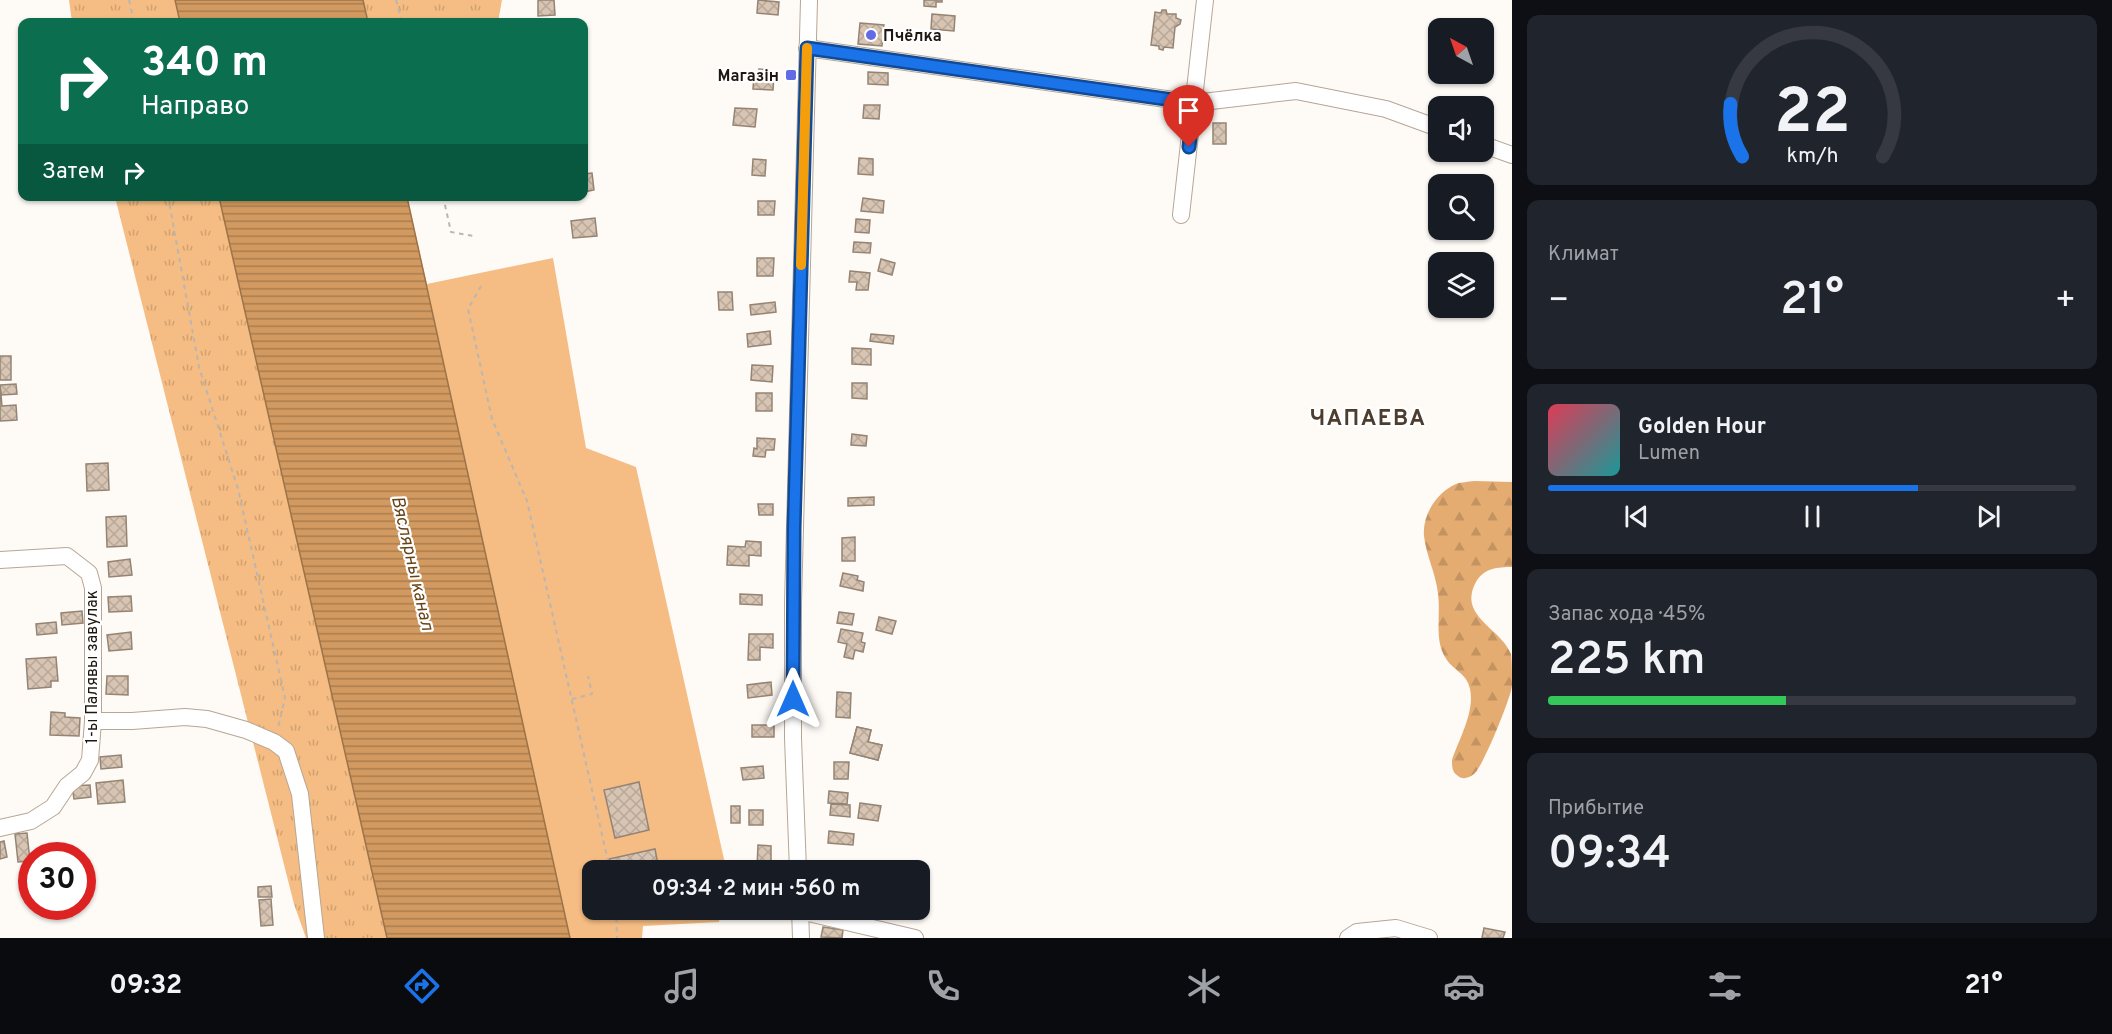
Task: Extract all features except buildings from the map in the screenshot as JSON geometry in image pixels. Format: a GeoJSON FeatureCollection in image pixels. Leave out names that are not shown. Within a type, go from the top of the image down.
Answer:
{"type":"FeatureCollection","features":[{"type":"Feature","properties":{"kind":"street"},"geometry":{"type":"LineString","coordinates":[[798,860],[793,738],[793,603],[809,0]]}},
{"type":"Feature","properties":{"kind":"street"},"geometry":{"type":"LineString","coordinates":[[1181,215],[1205,0]]}},
{"type":"Feature","properties":{"kind":"street"},"geometry":{"type":"LineString","coordinates":[[807,48],[1194,103],[1296,91],[1386,109],[1428,124]]}},
{"type":"Feature","properties":{"kind":"street"},"geometry":{"type":"LineString","coordinates":[[1494,149],[1512,155]]}},
{"type":"Feature","properties":{"kind":"street","name":"1-ы Палявы завулак"},"geometry":{"type":"LineString","coordinates":[[0,560],[67,556],[89,573],[93,588],[93,721],[90,760],[83,773],[67,786],[53,807],[31,821],[0,828]]}},
{"type":"Feature","properties":{"kind":"street"},"geometry":{"type":"LineString","coordinates":[[93,721],[185,717],[207,719],[246,730],[274,742],[286,751],[300,794],[316,938]]}},
{"type":"Feature","properties":{"kind":"street"},"geometry":{"type":"LineString","coordinates":[[800,920],[801,938]]}},
{"type":"Feature","properties":{"kind":"street"},"geometry":{"type":"LineString","coordinates":[[841,920],[915,938]]}},
{"type":"Feature","properties":{"kind":"street"},"geometry":{"type":"LineString","coordinates":[[1348,938],[1357,932],[1396,928],[1429,938]]}},
{"type":"Feature","properties":{"kind":"path"},"geometry":{"type":"LineString","coordinates":[[129,0],[133,18]]}},
{"type":"Feature","properties":{"kind":"path"},"geometry":{"type":"LineString","coordinates":[[396,0],[401,18]]}},
{"type":"Feature","properties":{"kind":"path"},"geometry":{"type":"LineString","coordinates":[[169,201],[199,367],[238,489],[285,698],[274,742]]}},
{"type":"Feature","properties":{"kind":"path"},"geometry":{"type":"LineString","coordinates":[[444,201],[451,232],[474,236]]}},
{"type":"Feature","properties":{"kind":"path"},"geometry":{"type":"LineString","coordinates":[[481,286],[468,309],[492,419],[527,501],[607,860]]}},
{"type":"Feature","properties":{"kind":"path"},"geometry":{"type":"LineString","coordinates":[[572,699],[592,694],[588,676]]}},
{"type":"Feature","properties":{"kind":"path"},"geometry":{"type":"LineString","coordinates":[[617,920],[617,938]]}},
{"type":"Feature","properties":{"kind":"green space"},"geometry":{"type":"Polygon","coordinates":[[[69,0],[175,0],[179,18],[71,18],[69,0]]]}},
{"type":"Feature","properties":{"kind":"green space"},"geometry":{"type":"Polygon","coordinates":[[[363,0],[502,0],[499,18],[367,18],[363,0]]]}},
{"type":"Feature","properties":{"kind":"green space"},"geometry":{"type":"Polygon","coordinates":[[[116,201],[220,201],[387,938],[306,938],[294,904],[116,201]]]}},
{"type":"Feature","properties":{"kind":"green space"},"geometry":{"type":"Polygon","coordinates":[[[220,201],[408,201],[427,284],[553,258],[586,448],[636,467],[724,860],[582,860],[582,920],[719,920],[719,922],[643,926],[642,938],[387,938],[220,201]]]}},
{"type":"Feature","properties":{"kind":"green space"},"geometry":{"type":"Polygon","coordinates":[[[1474,481],[1512,482],[1512,567],[1487,571],[1479,577],[1472,594],[1472,604],[1476,613],[1506,645],[1511,654],[1512,686],[1484,759],[1474,774],[1464,778],[1455,773],[1452,760],[1466,725],[1471,698],[1470,689],[1466,679],[1448,661],[1442,650],[1439,634],[1438,594],[1425,543],[1424,528],[1428,512],[1437,498],[1456,484],[1474,481]]]}},
{"type":"Feature","properties":{"kind":"water"},"geometry":{"type":"Polygon","coordinates":[[[175,0],[363,0],[367,18],[179,18],[175,0]]]}},
{"type":"Feature","properties":{"kind":"water","name":"Вяслярны канал"},"geometry":{"type":"Polygon","coordinates":[[[220,201],[408,201],[570,938],[387,938],[220,201]]]}},
{"type":"Feature","properties":{"kind":"slow traffic"},"geometry":{"type":"LineString","coordinates":[[801,265],[807,48]]}},
{"type":"Feature","properties":{"kind":"place","name":"Пчёлка"},"geometry":{"type":"Point","coordinates":[871,35]}},
{"type":"Feature","properties":{"kind":"place","name":"Магазін"},"geometry":{"type":"Point","coordinates":[791,75]}},
{"type":"Feature","properties":{"kind":"district","name":"ЧАПАЕВА"},"geometry":{"type":"Point","coordinates":[1368,417]}},
{"type":"Feature","properties":{"kind":"route"},"geometry":{"type":"LineString","coordinates":[[793,699],[794,529],[798,451],[807,48],[1194,103],[1189,147]]}}]}
